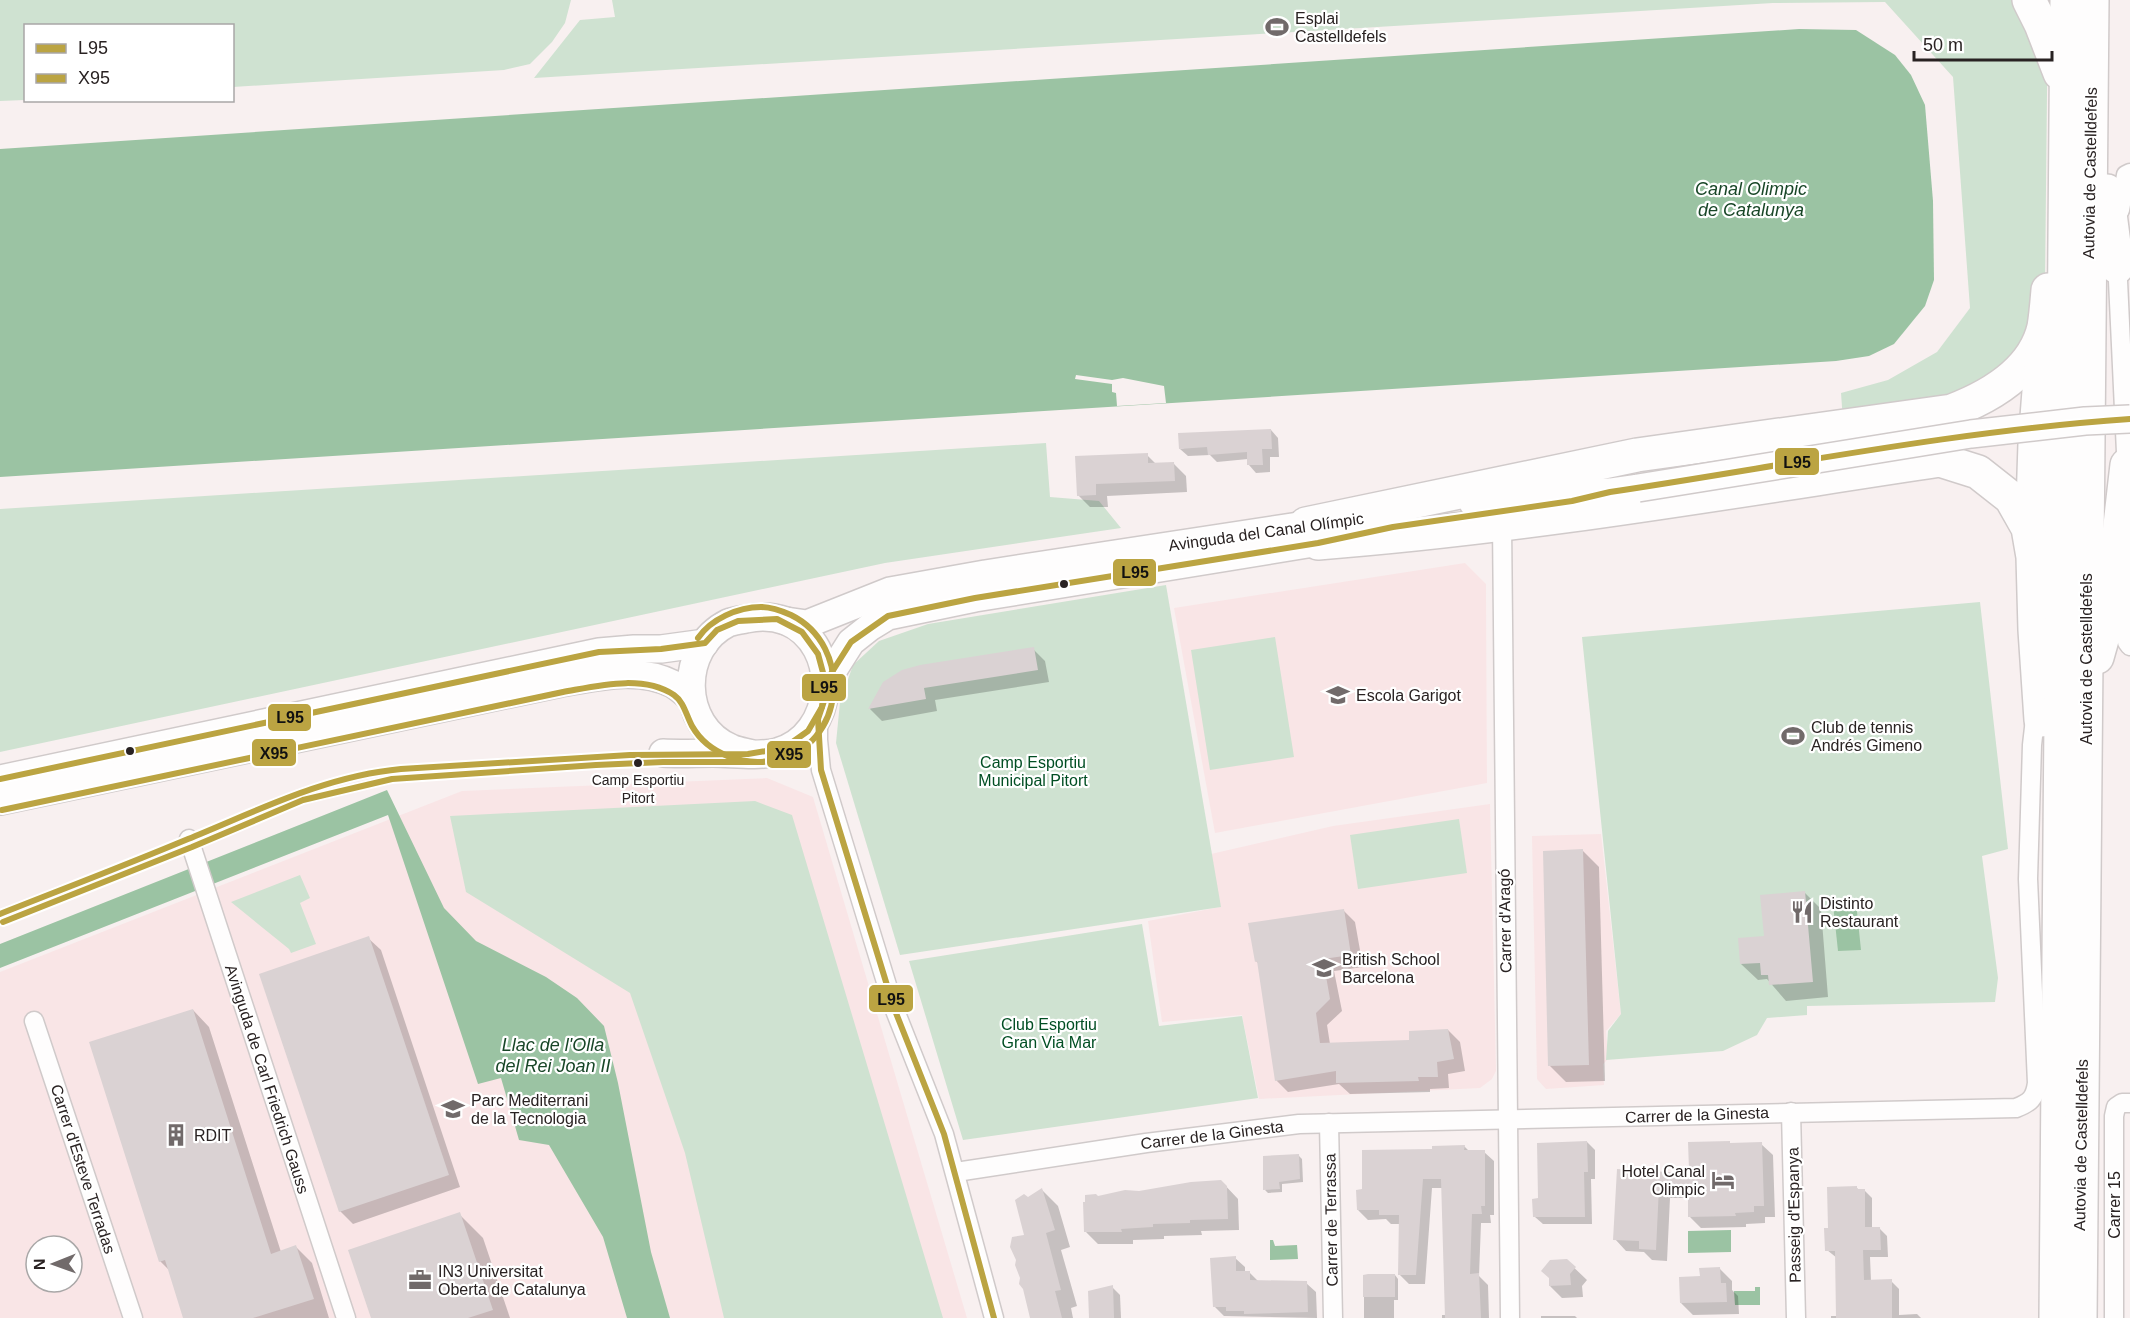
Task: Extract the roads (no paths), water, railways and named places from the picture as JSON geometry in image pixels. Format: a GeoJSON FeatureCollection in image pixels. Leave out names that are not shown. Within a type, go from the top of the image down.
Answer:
{"type":"FeatureCollection","features":[{"type":"Feature","properties":{"kind":"highway"},"geometry":{"type":"LineString","coordinates":[[2029,0],[2066,88]]}},
{"type":"Feature","properties":{"kind":"highway","name":"Autovia de Castelldefels"},"geometry":{"type":"LineString","coordinates":[[2056,1318],[2067,0]]}},
{"type":"Feature","properties":{"kind":"highway","name":"Autovia de Castelldefels"},"geometry":{"type":"LineString","coordinates":[[2080,1318],[2092,0]]}},
{"type":"Feature","properties":{"kind":"highway"},"geometry":{"type":"LineString","coordinates":[[2091,120],[2106,179],[2117,267]]}},
{"type":"Feature","properties":{"kind":"highway"},"geometry":{"type":"LineString","coordinates":[[2058,879],[2038,694],[2031,546],[2043,328],[2049,284],[2066,206]]}},
{"type":"Feature","properties":{"kind":"highway"},"geometry":{"type":"LineString","coordinates":[[1312,534],[1637,455],[1952,411],[1978,401],[2006,384],[2021,369],[2034,350],[2043,328]]}},
{"type":"Feature","properties":{"kind":"highway"},"geometry":{"type":"LineString","coordinates":[[1312,534],[1397,537],[1574,516],[1940,460],[1978,472],[2011,498],[2028,528],[2031,546]]}},
{"type":"Feature","properties":{"kind":"highway"},"geometry":{"type":"LineString","coordinates":[[2085,696],[2110,611],[2127,465]]}},
{"type":"Feature","properties":{"kind":"street"},"geometry":{"type":"LineString","coordinates":[[2130,173],[2126,175],[2121,197],[2117,267],[2127,465],[2126,602],[2127,642],[2130,646]]}},
{"type":"Feature","properties":{"kind":"street","name":"Avinguda del Canal Olímpic"},"geometry":{"type":"LineString","coordinates":[[825,683],[851,642],[888,616],[975,598],[1506,499],[1570,492],[1610,492],[1971,434],[2085,421],[2130,419]]}},
{"type":"Feature","properties":{"kind":"street","name":"Carrer d'Aragó"},"geometry":{"type":"LineString","coordinates":[[1502,524],[1510,1318]]}},
{"type":"Feature","properties":{"kind":"street","name":"Avinguda del Canal Olímpic"},"geometry":{"type":"LineString","coordinates":[[786,621],[807,624],[890,591],[985,574],[1312,534]]}},
{"type":"Feature","properties":{"kind":"street"},"geometry":{"type":"LineString","coordinates":[[0,801],[561,683],[618,674],[659,678],[675,685],[695,707],[696,729],[691,739],[663,753],[753,754],[777,752],[797,742],[811,730],[818,719],[824,701],[823,662],[816,646],[806,635],[786,621],[762,616],[728,623],[709,637],[693,663],[690,691],[703,726],[715,738],[731,748],[753,754]]}},
{"type":"Feature","properties":{"kind":"street"},"geometry":{"type":"LineString","coordinates":[[0,779],[599,652],[661,649],[705,643]]}},
{"type":"Feature","properties":{"kind":"street","name":"Carrer de la Ginesta"},"geometry":{"type":"LineString","coordinates":[[956,1172],[1146,1143],[1299,1124],[2016,1108],[2026,1104],[2035,1096],[2037,1083],[2028,879],[2032,745],[2038,694]]}},
{"type":"Feature","properties":{"kind":"street"},"geometry":{"type":"LineString","coordinates":[[818,719],[821,770],[894,1008],[944,1134],[956,1172],[994,1318]]}},
{"type":"Feature","properties":{"kind":"street"},"geometry":{"type":"LineString","coordinates":[[783,749],[807,755],[821,770]]}},
{"type":"Feature","properties":{"kind":"street","name":"Avinguda de Carl Friedrich Gauss"},"geometry":{"type":"LineString","coordinates":[[191,847],[346,1318]]}},
{"type":"Feature","properties":{"kind":"street","name":"Carrer d'Esteve Terradas"},"geometry":{"type":"LineString","coordinates":[[34,1021],[133,1318]]}},
{"type":"Feature","properties":{"kind":"street","name":"Carrer 15"},"geometry":{"type":"LineString","coordinates":[[2114,1318],[2114,1116],[2116,1107],[2130,1103]]}},
{"type":"Feature","properties":{"kind":"street","name":"Passeig d'Espanya"},"geometry":{"type":"LineString","coordinates":[[1791,1112],[1796,1318]]}},
{"type":"Feature","properties":{"kind":"street","name":"Carrer de Terrassa"},"geometry":{"type":"LineString","coordinates":[[1329,1123],[1333,1318]]}},
{"type":"Feature","properties":{"kind":"water","name":"Canal Olimpic de Catalunya"},"geometry":{"type":"Polygon","coordinates":[[[1799,29],[1856,30],[1895,55],[1911,75],[1925,105],[1933,201],[1934,280],[1925,306],[1894,344],[1869,356],[1836,361],[0,477],[0,149],[1799,29]]]}},
{"type":"Feature","properties":{"kind":"water","name":"Llac de l'Olla del Rei Joan II"},"geometry":{"type":"Polygon","coordinates":[[[387,790],[444,908],[476,941],[546,977],[577,998],[604,1026],[618,1083],[651,1252],[670,1318],[627,1318],[603,1237],[549,1145],[519,1140],[501,1078],[478,1084],[388,815],[0,968],[0,944],[387,790]]]}},
{"type":"Feature","properties":{"kind":"water"},"geometry":{"type":"Polygon","coordinates":[[[1856,902],[1861,950],[1838,951],[1833,904],[1856,902]]]}},
{"type":"Feature","properties":{"kind":"water"},"geometry":{"type":"Polygon","coordinates":[[[1731,1230],[1731,1252],[1688,1253],[1688,1231],[1731,1230]]]}},
{"type":"Feature","properties":{"kind":"water"},"geometry":{"type":"Polygon","coordinates":[[[1270,1240],[1273,1240],[1275,1246],[1297,1245],[1298,1259],[1270,1260],[1270,1240]]]}},
{"type":"Feature","properties":{"kind":"water"},"geometry":{"type":"Polygon","coordinates":[[[1755,1287],[1760,1287],[1760,1305],[1735,1305],[1734,1291],[1755,1291],[1755,1287]]]}},
{"type":"Feature","properties":{"kind":"place","name":"Esplai Castelldefels"},"geometry":{"type":"Point","coordinates":[1277,27]}},
{"type":"Feature","properties":{"kind":"place","name":"Escola Garigot"},"geometry":{"type":"Point","coordinates":[1338,695]}},
{"type":"Feature","properties":{"kind":"place","name":"Club de tennis Andrés Gimeno"},"geometry":{"type":"Point","coordinates":[1793,736]}},
{"type":"Feature","properties":{"kind":"place","name":"Camp Esportiu Pitort"},"geometry":{"type":"Point","coordinates":[638,763]}},
{"type":"Feature","properties":{"kind":"place","name":"Distinto Restaurant"},"geometry":{"type":"Point","coordinates":[1802,912]}},
{"type":"Feature","properties":{"kind":"place","name":"British School Barcelona"},"geometry":{"type":"Point","coordinates":[1324,968]}},
{"type":"Feature","properties":{"kind":"place","name":"Parc Mediterrani de la Tecnologia"},"geometry":{"type":"Point","coordinates":[453,1109]}},
{"type":"Feature","properties":{"kind":"place","name":"RDIT"},"geometry":{"type":"Point","coordinates":[176,1135]}},
{"type":"Feature","properties":{"kind":"place","name":"Hotel Canal Olimpic"},"geometry":{"type":"Point","coordinates":[1723,1180]}},
{"type":"Feature","properties":{"kind":"place","name":"IN3 Universitat Oberta de Catalunya"},"geometry":{"type":"Point","coordinates":[420,1280]}},
{"type":"Feature","properties":{"kind":"park label","name":"Camp Esportiu Municipal Pitort"},"geometry":{"type":"Point","coordinates":[1033,771]}},
{"type":"Feature","properties":{"kind":"park label","name":"Club Esportiu Gran Via Mar"},"geometry":{"type":"Point","coordinates":[1049,1033]}}]}
